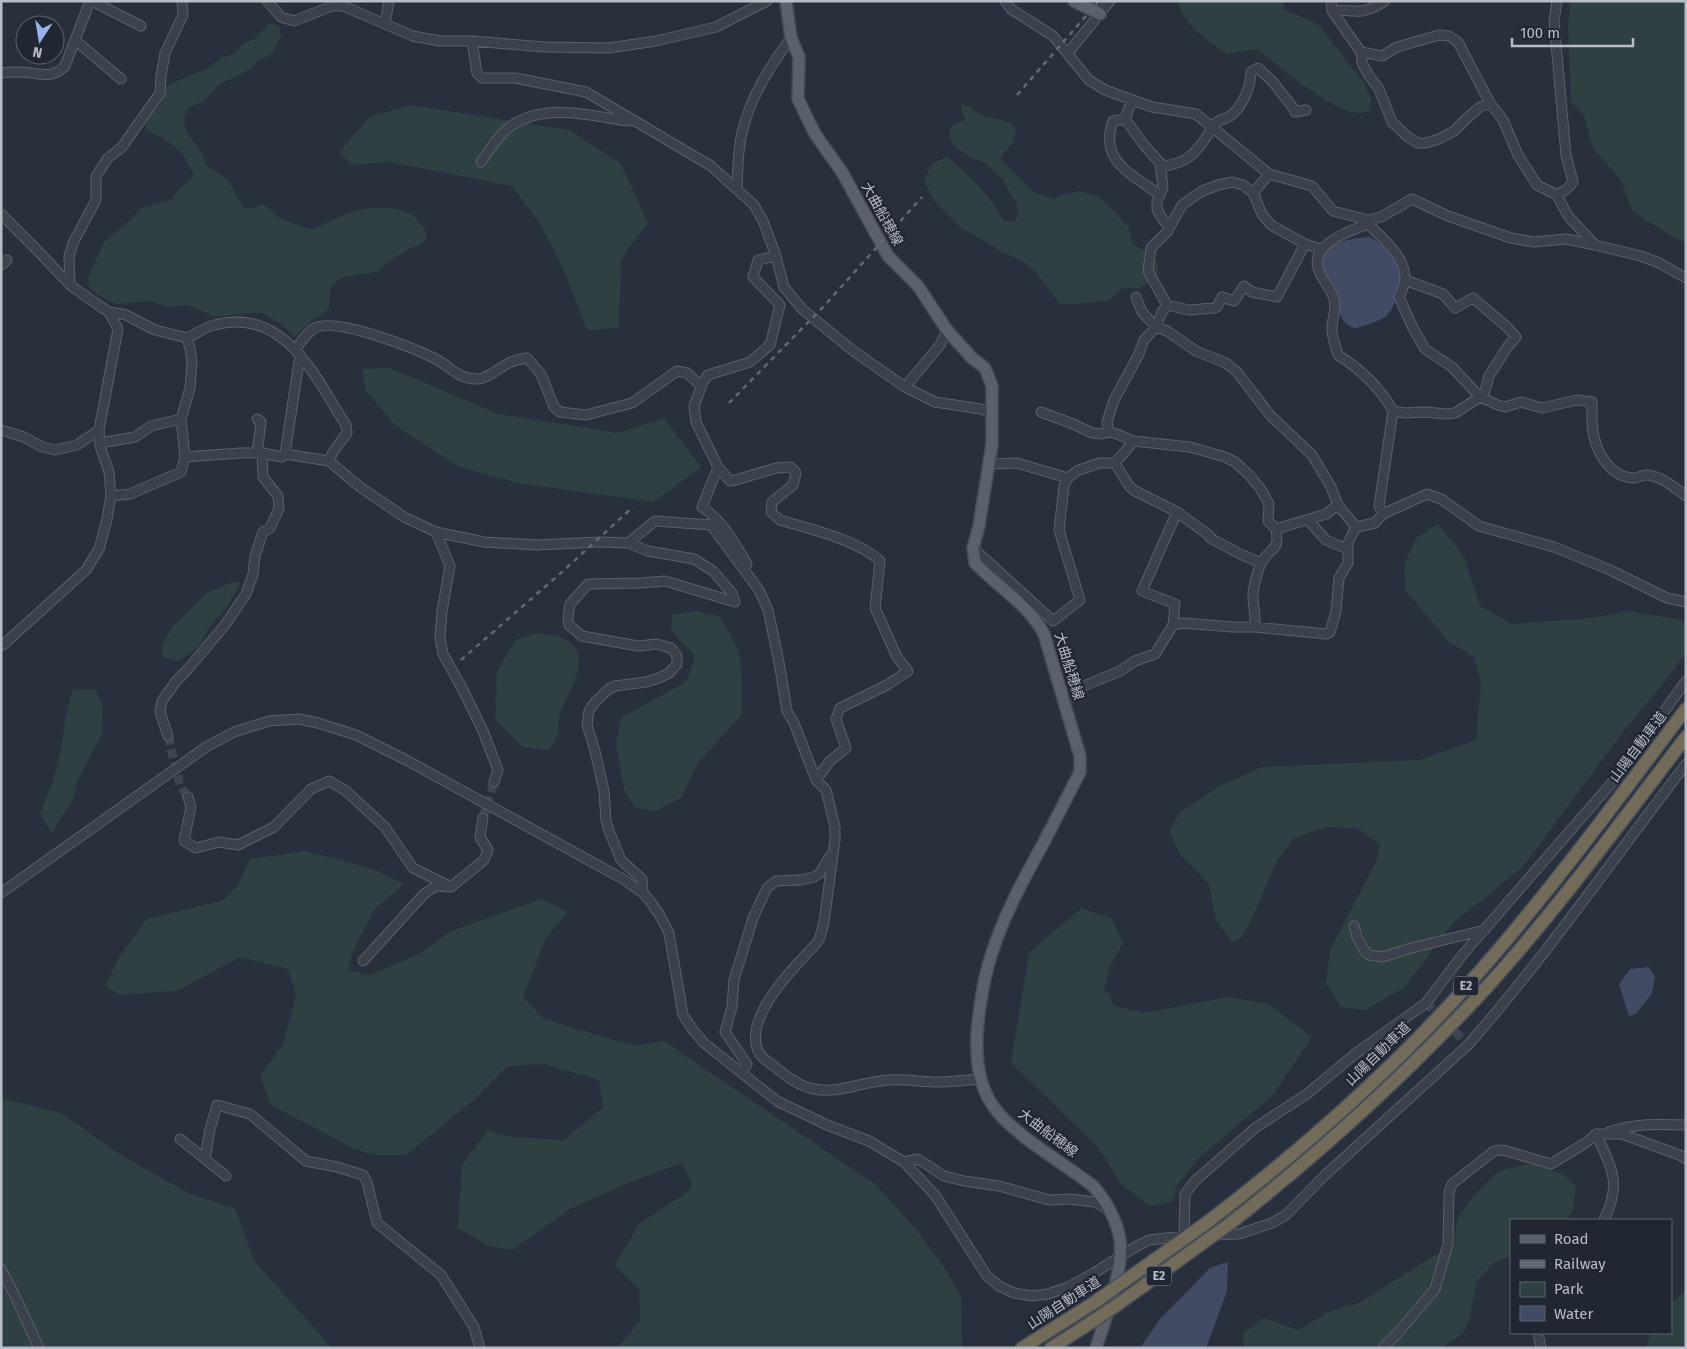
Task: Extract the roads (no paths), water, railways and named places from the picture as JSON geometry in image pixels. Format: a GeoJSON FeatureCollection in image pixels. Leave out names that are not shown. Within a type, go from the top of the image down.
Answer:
{"type":"FeatureCollection","features":[{"type":"Feature","properties":{"kind":"highway","name":"山陽自動車道"},"geometry":{"type":"LineString","coordinates":[[1022,1348],[1092,1304],[1205,1224],[1283,1162],[1355,1098],[1420,1035],[1504,943],[1563,870],[1686,709]]}},
{"type":"Feature","properties":{"kind":"highway","name":"E2"},"geometry":{"type":"LineString","coordinates":[[1051,1348],[1118,1305],[1232,1222],[1295,1172],[1369,1105],[1431,1045],[1516,952],[1581,874],[1686,737]]}},
{"type":"Feature","properties":{"kind":"main road","name":"大曲船穂線"},"geometry":{"type":"LineString","coordinates":[[786,1],[791,38],[799,57],[798,99],[815,134],[842,172],[888,256],[918,286],[947,330],[972,358],[985,368],[992,386],[990,464],[973,548],[975,563],[1026,609],[1039,624],[1044,634],[1080,756],[1080,772],[1023,881],[996,940],[987,968],[978,1019],[977,1043],[980,1079],[990,1101],[1023,1136],[1094,1186],[1109,1210],[1120,1239],[1121,1257],[1113,1292],[1096,1348]]}},
{"type":"Feature","properties":{"kind":"main road"},"geometry":{"type":"LineString","coordinates":[[1074,1],[1100,14]]}},
{"type":"Feature","properties":{"kind":"street"},"geometry":{"type":"LineString","coordinates":[[1,73],[22,72],[44,75],[58,73],[65,66],[91,1],[141,26]]}},
{"type":"Feature","properties":{"kind":"street"},"geometry":{"type":"LineString","coordinates":[[70,285],[69,257],[73,243],[96,200],[96,176],[108,158],[122,147],[160,93],[165,53],[183,15],[182,1]]}},
{"type":"Feature","properties":{"kind":"street"},"geometry":{"type":"LineString","coordinates":[[267,1],[282,17],[294,21],[332,6],[343,6],[413,36],[440,41],[472,41],[545,47],[609,48],[656,41],[716,28],[768,1]]}},
{"type":"Feature","properties":{"kind":"street"},"geometry":{"type":"LineString","coordinates":[[385,24],[389,1]]}},
{"type":"Feature","properties":{"kind":"street"},"geometry":{"type":"LineString","coordinates":[[1005,1],[1011,9],[1053,36],[1089,80],[1105,90],[1152,107],[1196,114],[1269,174],[1312,186],[1333,211],[1368,222],[1398,256],[1405,269],[1405,280],[1400,297],[1413,328],[1425,348],[1452,367],[1480,397],[1498,406],[1521,402],[1542,408],[1577,400],[1592,402],[1592,421],[1596,445],[1607,464],[1615,473],[1634,478],[1647,475],[1660,479],[1686,496]]}},
{"type":"Feature","properties":{"kind":"street"},"geometry":{"type":"LineString","coordinates":[[1068,53],[1110,1]]}},
{"type":"Feature","properties":{"kind":"street"},"geometry":{"type":"LineString","coordinates":[[1331,1],[1332,11],[1361,52],[1362,63],[1379,89],[1392,122],[1409,138],[1426,143],[1439,139],[1454,131],[1480,107],[1490,103]]}},
{"type":"Feature","properties":{"kind":"street"},"geometry":{"type":"LineString","coordinates":[[1332,11],[1372,9],[1385,1]]}},
{"type":"Feature","properties":{"kind":"street"},"geometry":{"type":"LineString","coordinates":[[1557,1],[1554,21],[1566,155],[1572,182],[1567,189],[1558,195]]}},
{"type":"Feature","properties":{"kind":"street"},"geometry":{"type":"LineString","coordinates":[[1361,52],[1382,56],[1397,47],[1439,35],[1449,36],[1458,42],[1490,103],[1503,120],[1518,155],[1537,185],[1558,195]]}},
{"type":"Feature","properties":{"kind":"street"},"geometry":{"type":"LineString","coordinates":[[736,188],[738,155],[746,119],[771,65],[791,38]]}},
{"type":"Feature","properties":{"kind":"street"},"geometry":{"type":"LineString","coordinates":[[76,41],[121,79]]}},
{"type":"Feature","properties":{"kind":"street"},"geometry":{"type":"LineString","coordinates":[[472,41],[476,73],[482,78],[515,78],[586,92],[711,166],[754,205],[763,221],[776,256],[784,287],[802,309],[852,350],[905,387],[935,402],[981,409],[992,414]]}},
{"type":"Feature","properties":{"kind":"street"},"geometry":{"type":"LineString","coordinates":[[1125,118],[1144,145],[1165,166],[1176,164],[1189,158],[1216,123],[1230,116],[1238,109],[1250,87],[1251,72],[1258,68],[1272,81],[1295,112],[1306,110]]}},
{"type":"Feature","properties":{"kind":"street"},"geometry":{"type":"LineString","coordinates":[[1125,118],[1132,100]]}},
{"type":"Feature","properties":{"kind":"street"},"geometry":{"type":"LineString","coordinates":[[481,162],[506,129],[522,119],[540,114],[574,112],[626,121],[632,120]]}},
{"type":"Feature","properties":{"kind":"street"},"geometry":{"type":"LineString","coordinates":[[1125,118],[1113,121],[1110,130],[1113,156],[1121,168],[1160,195]]}},
{"type":"Feature","properties":{"kind":"street"},"geometry":{"type":"LineString","coordinates":[[1160,163],[1163,188],[1157,200],[1158,209],[1163,220],[1169,226]]}},
{"type":"Feature","properties":{"kind":"street"},"geometry":{"type":"LineString","coordinates":[[1253,193],[1269,174]]}},
{"type":"Feature","properties":{"kind":"street"},"geometry":{"type":"LineString","coordinates":[[1305,244],[1277,298],[1252,292],[1244,286],[1234,301],[1222,297],[1217,307],[1189,310],[1167,305],[1148,271],[1151,248],[1162,239],[1182,205],[1202,191],[1232,182],[1243,185],[1253,193],[1262,214],[1271,225],[1305,244],[1321,249]]}},
{"type":"Feature","properties":{"kind":"street"},"geometry":{"type":"LineString","coordinates":[[1558,195],[1560,203],[1568,216],[1595,245]]}},
{"type":"Feature","properties":{"kind":"street"},"geometry":{"type":"LineString","coordinates":[[1383,514],[1379,506],[1393,411],[1389,402],[1366,377],[1338,355],[1332,331],[1334,298],[1317,267],[1321,249],[1351,230],[1381,217],[1412,199],[1448,216],[1510,238],[1534,242],[1566,239],[1595,245],[1641,256],[1660,263],[1686,278]]}},
{"type":"Feature","properties":{"kind":"street"},"geometry":{"type":"LineString","coordinates":[[4,221],[70,285],[109,312],[126,315],[155,330],[187,338],[214,325],[240,321],[259,326],[279,335],[297,352],[346,425],[347,433],[333,452],[329,461]]}},
{"type":"Feature","properties":{"kind":"street"},"geometry":{"type":"LineString","coordinates":[[776,256],[758,260],[753,277],[780,305],[770,346],[750,362],[708,375],[694,406],[696,422],[718,467],[730,481],[776,468],[790,467],[796,473],[793,485],[772,502],[771,512],[780,520],[852,544],[871,553],[880,562],[875,608],[897,657],[908,671],[887,685],[840,708],[836,719],[846,748],[829,762],[816,780]]}},
{"type":"Feature","properties":{"kind":"street"},"geometry":{"type":"LineString","coordinates":[[1393,411],[1405,414],[1425,412],[1455,413],[1480,397],[1485,391],[1489,376],[1516,337],[1473,298],[1455,308],[1443,294],[1405,280]]}},
{"type":"Feature","properties":{"kind":"street"},"geometry":{"type":"LineString","coordinates":[[1136,297],[1142,312],[1156,328],[1167,331],[1196,351],[1226,363],[1237,372],[1270,415],[1312,455],[1331,487],[1338,505],[1356,527]]}},
{"type":"Feature","properties":{"kind":"street"},"geometry":{"type":"LineString","coordinates":[[1108,432],[1107,422],[1114,400],[1139,354],[1144,340],[1156,328],[1167,305]]}},
{"type":"Feature","properties":{"kind":"street"},"geometry":{"type":"LineString","coordinates":[[2,645],[86,570],[99,549],[111,496],[109,472],[100,443],[99,430],[118,329],[109,312]]}},
{"type":"Feature","properties":{"kind":"street"},"geometry":{"type":"LineString","coordinates":[[285,454],[297,352],[313,328],[323,325],[349,328],[372,334],[436,358],[460,376],[476,379],[490,375],[513,361],[528,358],[541,374],[554,407],[560,412],[586,415],[632,403],[677,371],[687,373],[702,386]]}},
{"type":"Feature","properties":{"kind":"street"},"geometry":{"type":"LineString","coordinates":[[905,387],[940,345],[947,330]]}},
{"type":"Feature","properties":{"kind":"street"},"geometry":{"type":"LineString","coordinates":[[111,496],[130,494],[181,472],[185,457],[181,419],[190,388],[192,362],[187,338]]}},
{"type":"Feature","properties":{"kind":"street"},"geometry":{"type":"LineString","coordinates":[[1040,412],[1092,433],[1102,434],[1108,432],[1133,441],[1190,447],[1225,457],[1235,462],[1249,475],[1260,488],[1269,504],[1268,521],[1276,529],[1278,541],[1261,563],[1253,594],[1256,616],[1255,627]]}},
{"type":"Feature","properties":{"kind":"street"},"geometry":{"type":"LineString","coordinates":[[100,443],[135,437],[150,426],[181,419]]}},
{"type":"Feature","properties":{"kind":"street"},"geometry":{"type":"LineString","coordinates":[[168,736],[160,712],[162,701],[176,680],[188,669],[225,625],[246,594],[263,532],[270,528],[279,509],[278,496],[263,477],[260,453],[261,422],[257,419]]}},
{"type":"Feature","properties":{"kind":"street"},"geometry":{"type":"LineString","coordinates":[[1,430],[55,450],[77,445],[99,430]]}},
{"type":"Feature","properties":{"kind":"street"},"geometry":{"type":"LineString","coordinates":[[973,548],[1053,620],[1080,600],[1059,530],[1064,486],[1068,478],[1088,466],[1115,463],[1133,441]]}},
{"type":"Feature","properties":{"kind":"street"},"geometry":{"type":"LineString","coordinates":[[185,457],[260,453],[282,456],[285,454],[329,461],[360,487],[404,517],[436,532],[484,542],[537,545],[600,542],[628,543],[648,552],[694,559],[714,571],[732,593],[735,602],[665,581],[588,584],[570,604],[569,625],[582,636],[638,646],[657,644],[671,648],[677,656],[677,664],[669,672],[659,678],[646,682],[616,686],[608,689],[589,711],[587,726],[604,791],[606,820],[609,831],[621,860],[642,879],[643,893]]}},
{"type":"Feature","properties":{"kind":"street"},"geometry":{"type":"LineString","coordinates":[[990,464],[1017,463],[1068,478]]}},
{"type":"Feature","properties":{"kind":"street"},"geometry":{"type":"LineString","coordinates":[[1115,463],[1129,486],[1135,491],[1177,512],[1210,536],[1210,538],[1261,563]]}},
{"type":"Feature","properties":{"kind":"street"},"geometry":{"type":"LineString","coordinates":[[718,467],[702,507],[716,517],[725,527],[751,571],[749,576]]}},
{"type":"Feature","properties":{"kind":"street"},"geometry":{"type":"LineString","coordinates":[[1356,527],[1375,523],[1383,514],[1427,494],[1440,499],[1479,526],[1554,547],[1610,570],[1666,598],[1686,602]]}},
{"type":"Feature","properties":{"kind":"street"},"geometry":{"type":"LineString","coordinates":[[1276,529],[1326,514],[1338,505]]}},
{"type":"Feature","properties":{"kind":"street"},"geometry":{"type":"LineString","coordinates":[[1064,701],[1086,685],[1120,671],[1135,661],[1155,654],[1173,625],[1175,604],[1142,592],[1177,512]]}},
{"type":"Feature","properties":{"kind":"street"},"geometry":{"type":"LineString","coordinates":[[1308,520],[1326,540],[1347,549]]}},
{"type":"Feature","properties":{"kind":"street"},"geometry":{"type":"LineString","coordinates":[[628,543],[655,521],[711,525],[759,590],[768,610],[787,711],[794,723],[816,780],[826,790],[835,827],[835,840],[824,922],[820,937],[775,990],[760,1018],[756,1038],[757,1048],[762,1057],[779,1071],[804,1086],[815,1090],[827,1090],[889,1080],[939,1082],[980,1079]]}},
{"type":"Feature","properties":{"kind":"street"},"geometry":{"type":"LineString","coordinates":[[1173,625],[1183,623],[1255,627],[1326,634],[1330,632],[1336,611],[1339,578],[1348,563],[1348,543],[1356,527]]}},
{"type":"Feature","properties":{"kind":"street"},"geometry":{"type":"LineString","coordinates":[[436,532],[450,566],[442,611],[440,638],[443,654],[464,690],[483,731],[498,770],[494,782]]}},
{"type":"Feature","properties":{"kind":"street"},"geometry":{"type":"LineString","coordinates":[[1184,1236],[1186,1194],[1195,1181],[1255,1128],[1307,1094],[1356,1054],[1426,1003],[1464,953],[1616,778],[1686,681]]}},
{"type":"Feature","properties":{"kind":"street"},"geometry":{"type":"LineString","coordinates":[[1,893],[206,747],[234,732],[269,721],[299,718],[356,735],[408,761],[608,870],[643,893],[659,914],[669,933],[684,1015],[704,1043],[777,1100],[791,1108],[869,1141],[904,1162],[935,1195],[987,1276],[999,1286],[1014,1293],[1032,1296],[1048,1294],[1068,1287],[1149,1240],[1184,1236],[1238,1234],[1272,1223],[1286,1215],[1324,1176],[1468,1045],[1489,1022],[1686,764]]}},
{"type":"Feature","properties":{"kind":"street"},"geometry":{"type":"LineString","coordinates":[[188,797],[191,807],[184,841],[196,848],[219,842],[238,845],[274,828],[311,789],[329,782],[346,791],[385,827],[413,868],[452,887]]}},
{"type":"Feature","properties":{"kind":"street"},"geometry":{"type":"LineString","coordinates":[[363,961],[424,894],[436,886],[452,887],[484,860],[488,850],[480,837],[483,818]]}},
{"type":"Feature","properties":{"kind":"street"},"geometry":{"type":"LineString","coordinates":[[742,1072],[748,1064],[725,1032],[732,1007],[734,980],[753,918],[767,888],[776,881],[801,880],[820,874],[828,861],[835,840]]}},
{"type":"Feature","properties":{"kind":"street"},"geometry":{"type":"LineString","coordinates":[[1354,926],[1364,950],[1369,954],[1382,957],[1485,930]]}},
{"type":"Feature","properties":{"kind":"street"},"geometry":{"type":"LineString","coordinates":[[205,1159],[210,1129],[217,1105],[250,1114],[306,1161],[337,1166],[363,1176],[367,1182],[377,1223],[441,1275],[474,1327],[480,1348]]}},
{"type":"Feature","properties":{"kind":"street"},"geometry":{"type":"LineString","coordinates":[[1383,1348],[1435,1289],[1448,1244],[1449,1193],[1452,1184],[1494,1150],[1503,1150],[1551,1164],[1600,1134],[1642,1124],[1686,1124]]}},
{"type":"Feature","properties":{"kind":"street"},"geometry":{"type":"LineString","coordinates":[[1600,1134],[1622,1134],[1686,1159]]}},
{"type":"Feature","properties":{"kind":"street"},"geometry":{"type":"LineString","coordinates":[[1600,1134],[1614,1178],[1614,1195],[1604,1219]]}},
{"type":"Feature","properties":{"kind":"street"},"geometry":{"type":"LineString","coordinates":[[180,1139],[226,1176]]}},
{"type":"Feature","properties":{"kind":"street"},"geometry":{"type":"LineString","coordinates":[[904,1162],[918,1159],[944,1176],[999,1186],[1049,1200],[1070,1199],[1095,1202],[1109,1210]]}},
{"type":"Feature","properties":{"kind":"street"},"geometry":{"type":"LineString","coordinates":[[1,1269],[40,1348]]}},
{"type":"Feature","properties":{"kind":"street"},"geometry":{"type":"LineString","coordinates":[[1538,1334],[1540,1348]]}},
{"type":"Feature","properties":{"kind":"water"},"geometry":{"type":"Polygon","coordinates":[[[1370,237],[1387,249],[1398,261],[1401,275],[1400,285],[1388,315],[1376,322],[1357,328],[1351,327],[1342,318],[1330,284],[1323,271],[1322,262],[1328,250],[1339,243],[1351,239],[1370,237]]]}},
{"type":"Feature","properties":{"kind":"water"},"geometry":{"type":"Polygon","coordinates":[[[1649,967],[1655,977],[1652,993],[1636,1014],[1629,1016],[1619,984],[1630,969],[1649,967]]]}},
{"type":"Feature","properties":{"kind":"water"},"geometry":{"type":"Polygon","coordinates":[[[1228,1262],[1227,1291],[1206,1348],[1140,1348],[1160,1319],[1210,1268],[1228,1262]]]}},
{"type":"Feature","properties":{"kind":"tunnel"},"geometry":{"type":"LineString","coordinates":[[168,736],[180,785],[188,797]]}},
{"type":"Feature","properties":{"kind":"tunnel"},"geometry":{"type":"LineString","coordinates":[[483,818],[494,782]]}},
{"type":"Feature","properties":{"kind":"tunnel"},"geometry":{"type":"LineString","coordinates":[[1426,1003],[1468,1045]]}},
{"type":"Feature","properties":{"kind":"railway"},"geometry":{"type":"LineString","coordinates":[[1017,95],[1099,1]]}},
{"type":"Feature","properties":{"kind":"railway"},"geometry":{"type":"LineString","coordinates":[[729,403],[824,306],[922,197]]}},
{"type":"Feature","properties":{"kind":"railway"},"geometry":{"type":"LineString","coordinates":[[461,660],[633,507]]}}]}
